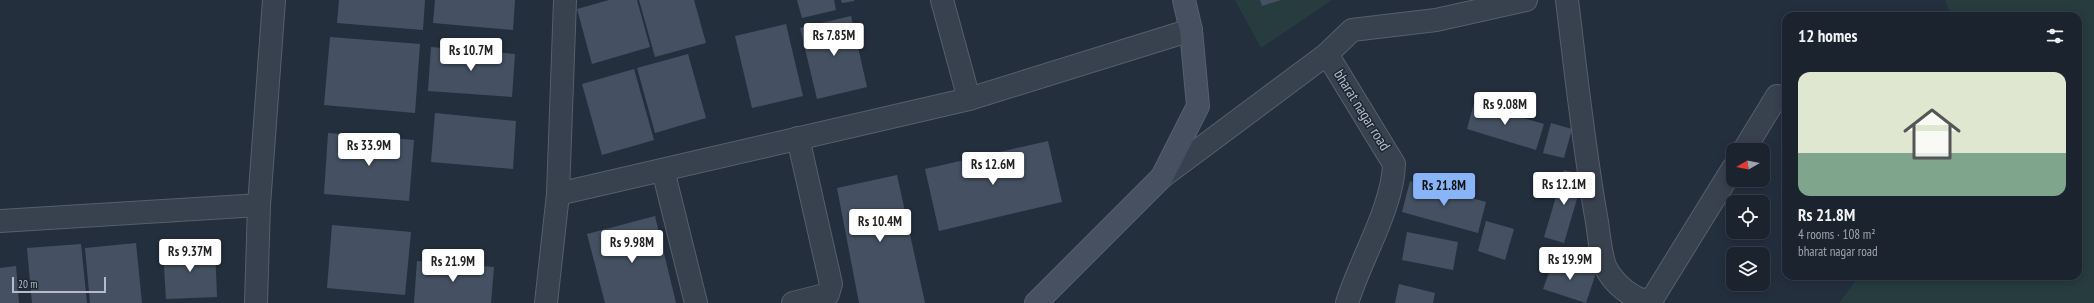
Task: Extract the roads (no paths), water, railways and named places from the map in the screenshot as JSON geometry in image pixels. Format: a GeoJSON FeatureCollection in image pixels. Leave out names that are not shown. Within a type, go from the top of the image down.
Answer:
{"type":"FeatureCollection","features":[{"type":"Feature","properties":{"kind":"street"},"geometry":{"type":"LineString","coordinates":[[256,303],[259,205],[274,0]]}},
{"type":"Feature","properties":{"kind":"street"},"geometry":{"type":"LineString","coordinates":[[546,303],[558,194],[565,0]]}},
{"type":"Feature","properties":{"kind":"street"},"geometry":{"type":"LineString","coordinates":[[942,0],[969,99]]}},
{"type":"Feature","properties":{"kind":"street"},"geometry":{"type":"LineString","coordinates":[[1162,177],[1198,106],[1191,30],[1184,0]]}},
{"type":"Feature","properties":{"kind":"street"},"geometry":{"type":"LineString","coordinates":[[1036,303],[1162,177],[1327,54],[1352,30],[1436,20],[1526,0]]}},
{"type":"Feature","properties":{"kind":"street"},"geometry":{"type":"LineString","coordinates":[[1567,0],[1597,222],[1606,269],[1619,286],[1637,299],[1646,301],[1654,296],[1726,179]]}},
{"type":"Feature","properties":{"kind":"street"},"geometry":{"type":"LineString","coordinates":[[558,194],[969,99],[1191,30]]}},
{"type":"Feature","properties":{"kind":"street","name":"bharat nagar road"},"geometry":{"type":"LineString","coordinates":[[1327,54],[1394,164],[1394,176],[1387,202],[1354,281],[1348,303]]}},
{"type":"Feature","properties":{"kind":"street"},"geometry":{"type":"LineString","coordinates":[[1748,143],[1777,96]]}},
{"type":"Feature","properties":{"kind":"street"},"geometry":{"type":"LineString","coordinates":[[793,303],[828,294],[831,284],[798,138]]}},
{"type":"Feature","properties":{"kind":"street"},"geometry":{"type":"LineString","coordinates":[[663,170],[696,303]]}},
{"type":"Feature","properties":{"kind":"street"},"geometry":{"type":"LineString","coordinates":[[0,221],[259,205]]}}]}
